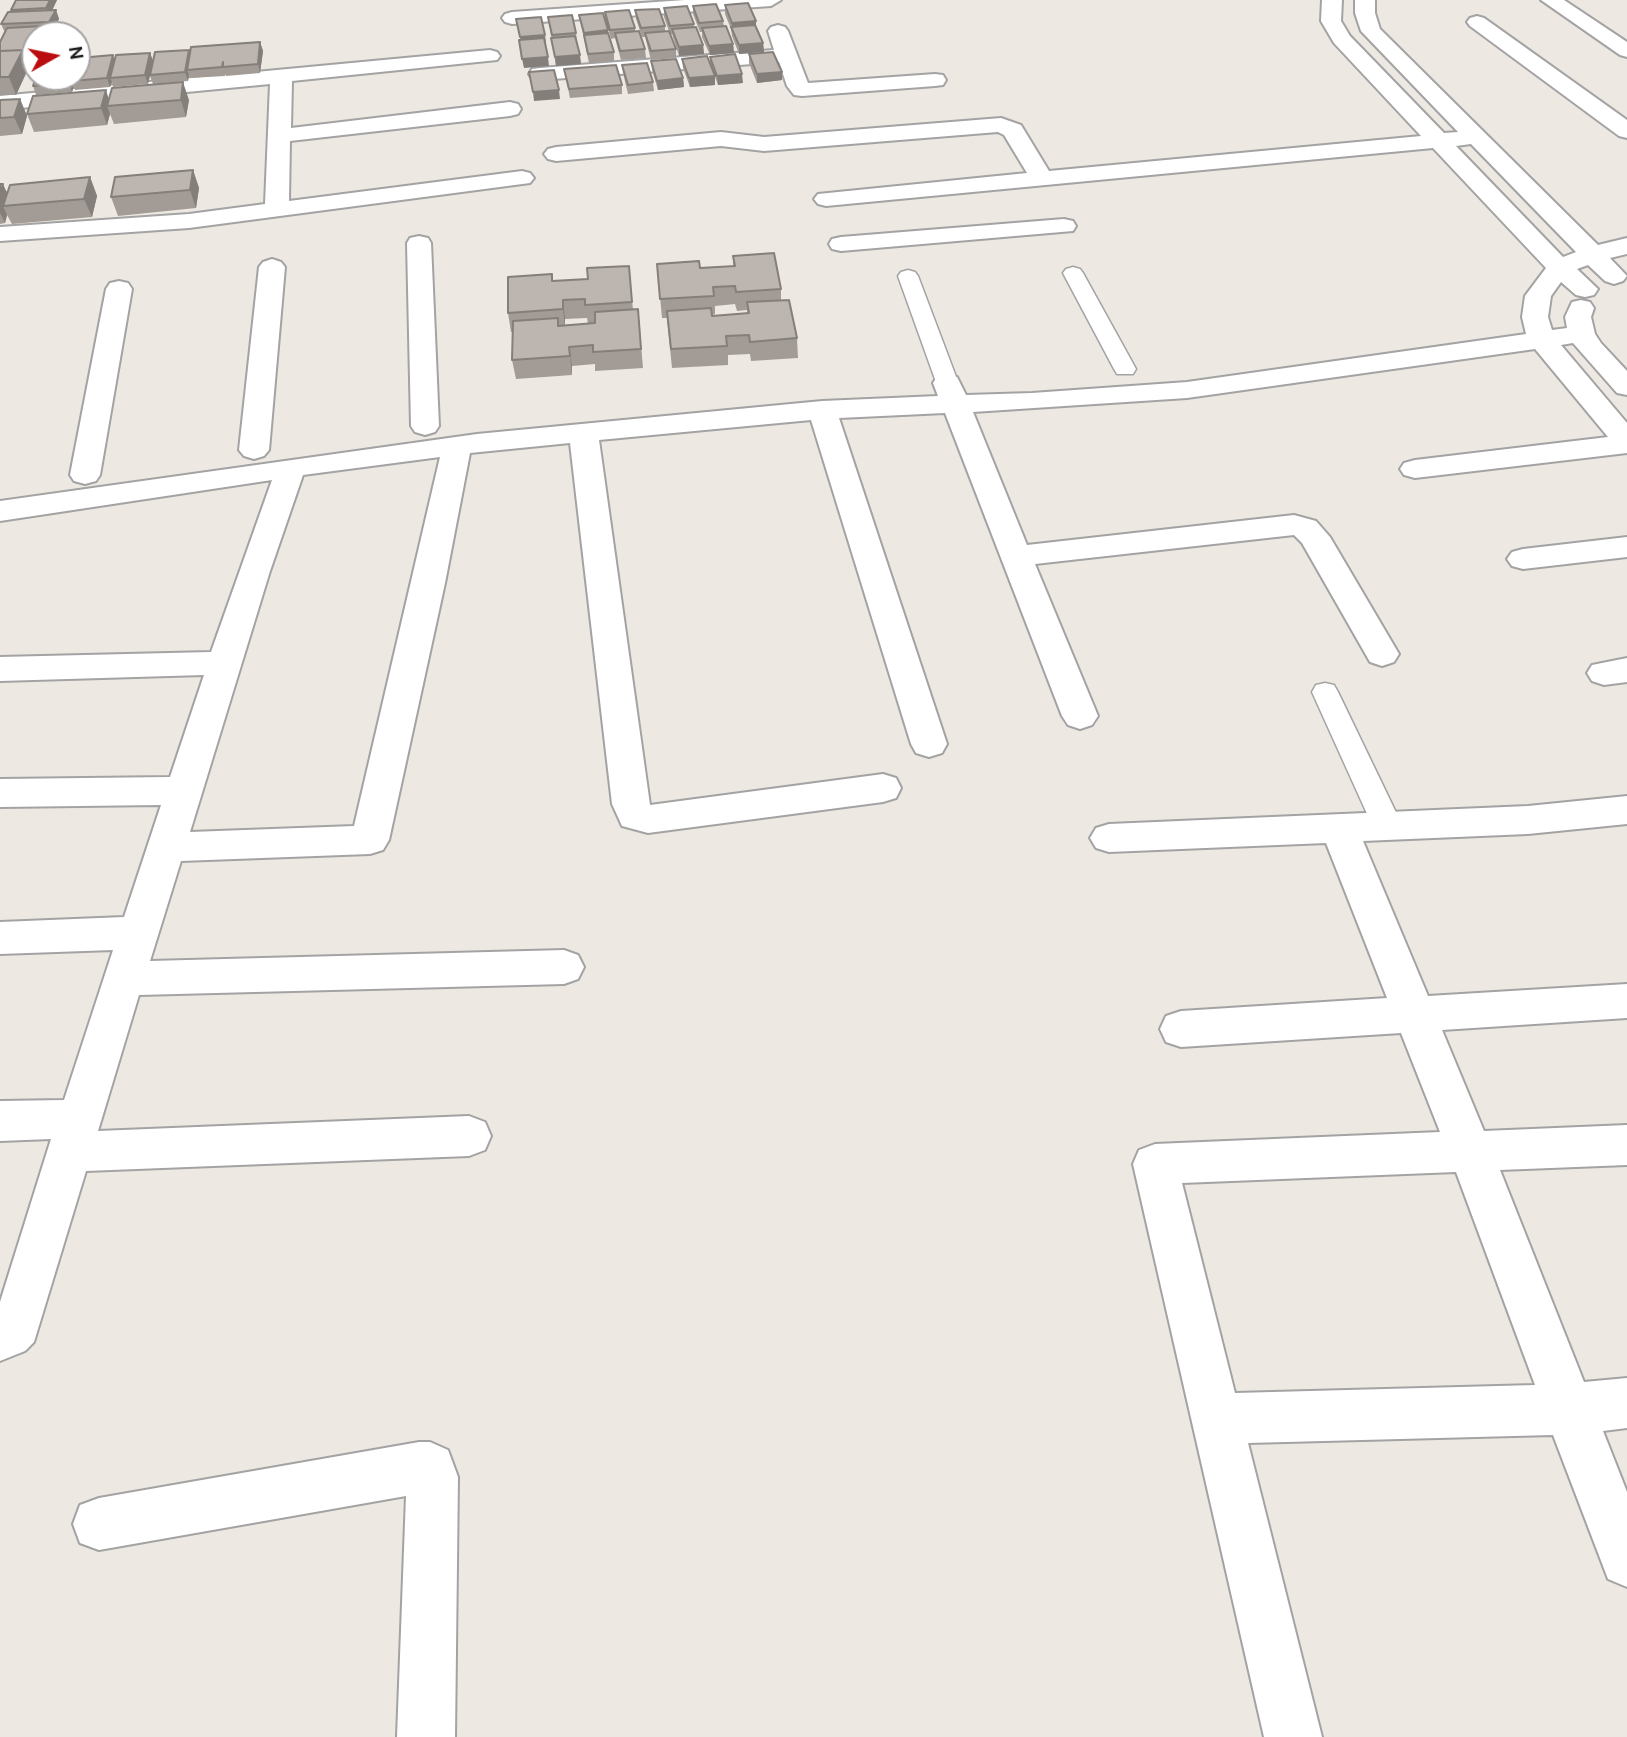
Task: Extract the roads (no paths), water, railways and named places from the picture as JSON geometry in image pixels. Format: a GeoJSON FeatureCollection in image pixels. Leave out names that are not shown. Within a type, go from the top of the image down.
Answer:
{"type":"FeatureCollection","features":[{"type":"Feature","properties":{"kind":"street"},"geometry":{"type":"LineString","coordinates":[[512,18],[769,0],[798,86],[805,91],[935,80]]}},
{"type":"Feature","properties":{"kind":"street"},"geometry":{"type":"LineString","coordinates":[[1332,0],[1331,21],[1334,28],[1559,267],[1582,312],[1589,347],[1627,387]]}},
{"type":"Feature","properties":{"kind":"street"},"geometry":{"type":"LineString","coordinates":[[0,488],[425,426],[951,393],[1032,402],[1187,390],[1538,328],[1582,312],[1620,274],[1593,254],[1371,31],[1365,13],[1365,0]]}},
{"type":"Feature","properties":{"kind":"street"},"geometry":{"type":"LineString","coordinates":[[1551,0],[1627,51]]}},
{"type":"Feature","properties":{"kind":"street"},"geometry":{"type":"LineString","coordinates":[[1477,22],[1627,131]]}},
{"type":"Feature","properties":{"kind":"street"},"geometry":{"type":"LineString","coordinates":[[540,74],[787,55]]}},
{"type":"Feature","properties":{"kind":"street"},"geometry":{"type":"LineString","coordinates":[[0,103],[490,56]]}},
{"type":"Feature","properties":{"kind":"street"},"geometry":{"type":"LineString","coordinates":[[1376,75],[1412,72]]}},
{"type":"Feature","properties":{"kind":"street"},"geometry":{"type":"LineString","coordinates":[[277,209],[281,76]]}},
{"type":"Feature","properties":{"kind":"street"},"geometry":{"type":"LineString","coordinates":[[279,136],[510,109]]}},
{"type":"Feature","properties":{"kind":"street"},"geometry":{"type":"LineString","coordinates":[[556,154],[721,139],[764,144],[1001,125],[1013,130],[1042,178]]}},
{"type":"Feature","properties":{"kind":"street"},"geometry":{"type":"LineString","coordinates":[[826,199],[1477,137]]}},
{"type":"Feature","properties":{"kind":"street"},"geometry":{"type":"LineString","coordinates":[[0,233],[189,221],[523,178]]}},
{"type":"Feature","properties":{"kind":"street"},"geometry":{"type":"LineString","coordinates":[[937,188],[958,235]]}},
{"type":"Feature","properties":{"kind":"street"},"geometry":{"type":"LineString","coordinates":[[841,244],[1063,226]]}},
{"type":"Feature","properties":{"kind":"street"},"geometry":{"type":"LineString","coordinates":[[419,243],[425,426]]}},
{"type":"Feature","properties":{"kind":"street"},"geometry":{"type":"LineString","coordinates":[[1627,246],[1593,254],[1559,267],[1538,296],[1538,328],[1627,443]]}},
{"type":"Feature","properties":{"kind":"street"},"geometry":{"type":"LineString","coordinates":[[254,450],[272,267]]}},
{"type":"Feature","properties":{"kind":"street"},"geometry":{"type":"LineString","coordinates":[[85,475],[119,289]]}},
{"type":"Feature","properties":{"kind":"street"},"geometry":{"type":"LineString","coordinates":[[0,511],[291,468],[583,432],[685,410],[822,410],[1125,369],[1538,328]]}},
{"type":"Feature","properties":{"kind":"street"},"geometry":{"type":"LineString","coordinates":[[951,393],[1080,716]]}},
{"type":"Feature","properties":{"kind":"street"},"geometry":{"type":"LineString","coordinates":[[822,410],[929,744]]}},
{"type":"Feature","properties":{"kind":"street"},"geometry":{"type":"LineString","coordinates":[[583,432],[635,816],[648,819],[883,788]]}},
{"type":"Feature","properties":{"kind":"street"},"geometry":{"type":"LineString","coordinates":[[1415,469],[1627,443]]}},
{"type":"Feature","properties":{"kind":"street"},"geometry":{"type":"LineString","coordinates":[[166,847],[370,840],[429,583],[457,446]]}},
{"type":"Feature","properties":{"kind":"street"},"geometry":{"type":"LineString","coordinates":[[0,1337],[8,1334],[16,1325],[254,571],[291,468]]}},
{"type":"Feature","properties":{"kind":"street"},"geometry":{"type":"LineString","coordinates":[[1016,556],[1294,525],[1305,528],[1314,537],[1382,654]]}},
{"type":"Feature","properties":{"kind":"street"},"geometry":{"type":"LineString","coordinates":[[1523,559],[1627,547]]}},
{"type":"Feature","properties":{"kind":"street"},"geometry":{"type":"LineString","coordinates":[[0,669],[225,663]]}},
{"type":"Feature","properties":{"kind":"street"},"geometry":{"type":"LineString","coordinates":[[0,793],[184,791]]}},
{"type":"Feature","properties":{"kind":"street"},"geometry":{"type":"LineString","coordinates":[[1110,838],[1528,820],[1627,810]]}},
{"type":"Feature","properties":{"kind":"street"},"geometry":{"type":"LineString","coordinates":[[1339,829],[1471,1151],[1627,1560]]}},
{"type":"Feature","properties":{"kind":"street"},"geometry":{"type":"LineString","coordinates":[[0,938],[139,933]]}},
{"type":"Feature","properties":{"kind":"street"},"geometry":{"type":"LineString","coordinates":[[124,979],[564,967]]}},
{"type":"Feature","properties":{"kind":"street"},"geometry":{"type":"LineString","coordinates":[[1181,1029],[1627,1001]]}},
{"type":"Feature","properties":{"kind":"street"},"geometry":{"type":"LineString","coordinates":[[0,1121],[74,1136],[470,1136]]}},
{"type":"Feature","properties":{"kind":"street"},"geometry":{"type":"LineString","coordinates":[[1293,1737],[1155,1164],[1627,1145]]}},
{"type":"Feature","properties":{"kind":"street"},"geometry":{"type":"LineString","coordinates":[[1216,1419],[1569,1409],[1627,1403]]}},
{"type":"Feature","properties":{"kind":"street"},"geometry":{"type":"LineString","coordinates":[[99,1524],[430,1468],[432,1477],[426,1737]]}},
{"type":"Feature","properties":{"kind":"lane"},"geometry":{"type":"LineString","coordinates":[[1073,273],[1125,369]]}},
{"type":"Feature","properties":{"kind":"lane"},"geometry":{"type":"LineString","coordinates":[[908,276],[951,393]]}},
{"type":"Feature","properties":{"kind":"lane"},"geometry":{"type":"LineString","coordinates":[[1325,692],[1388,827]]}}]}
